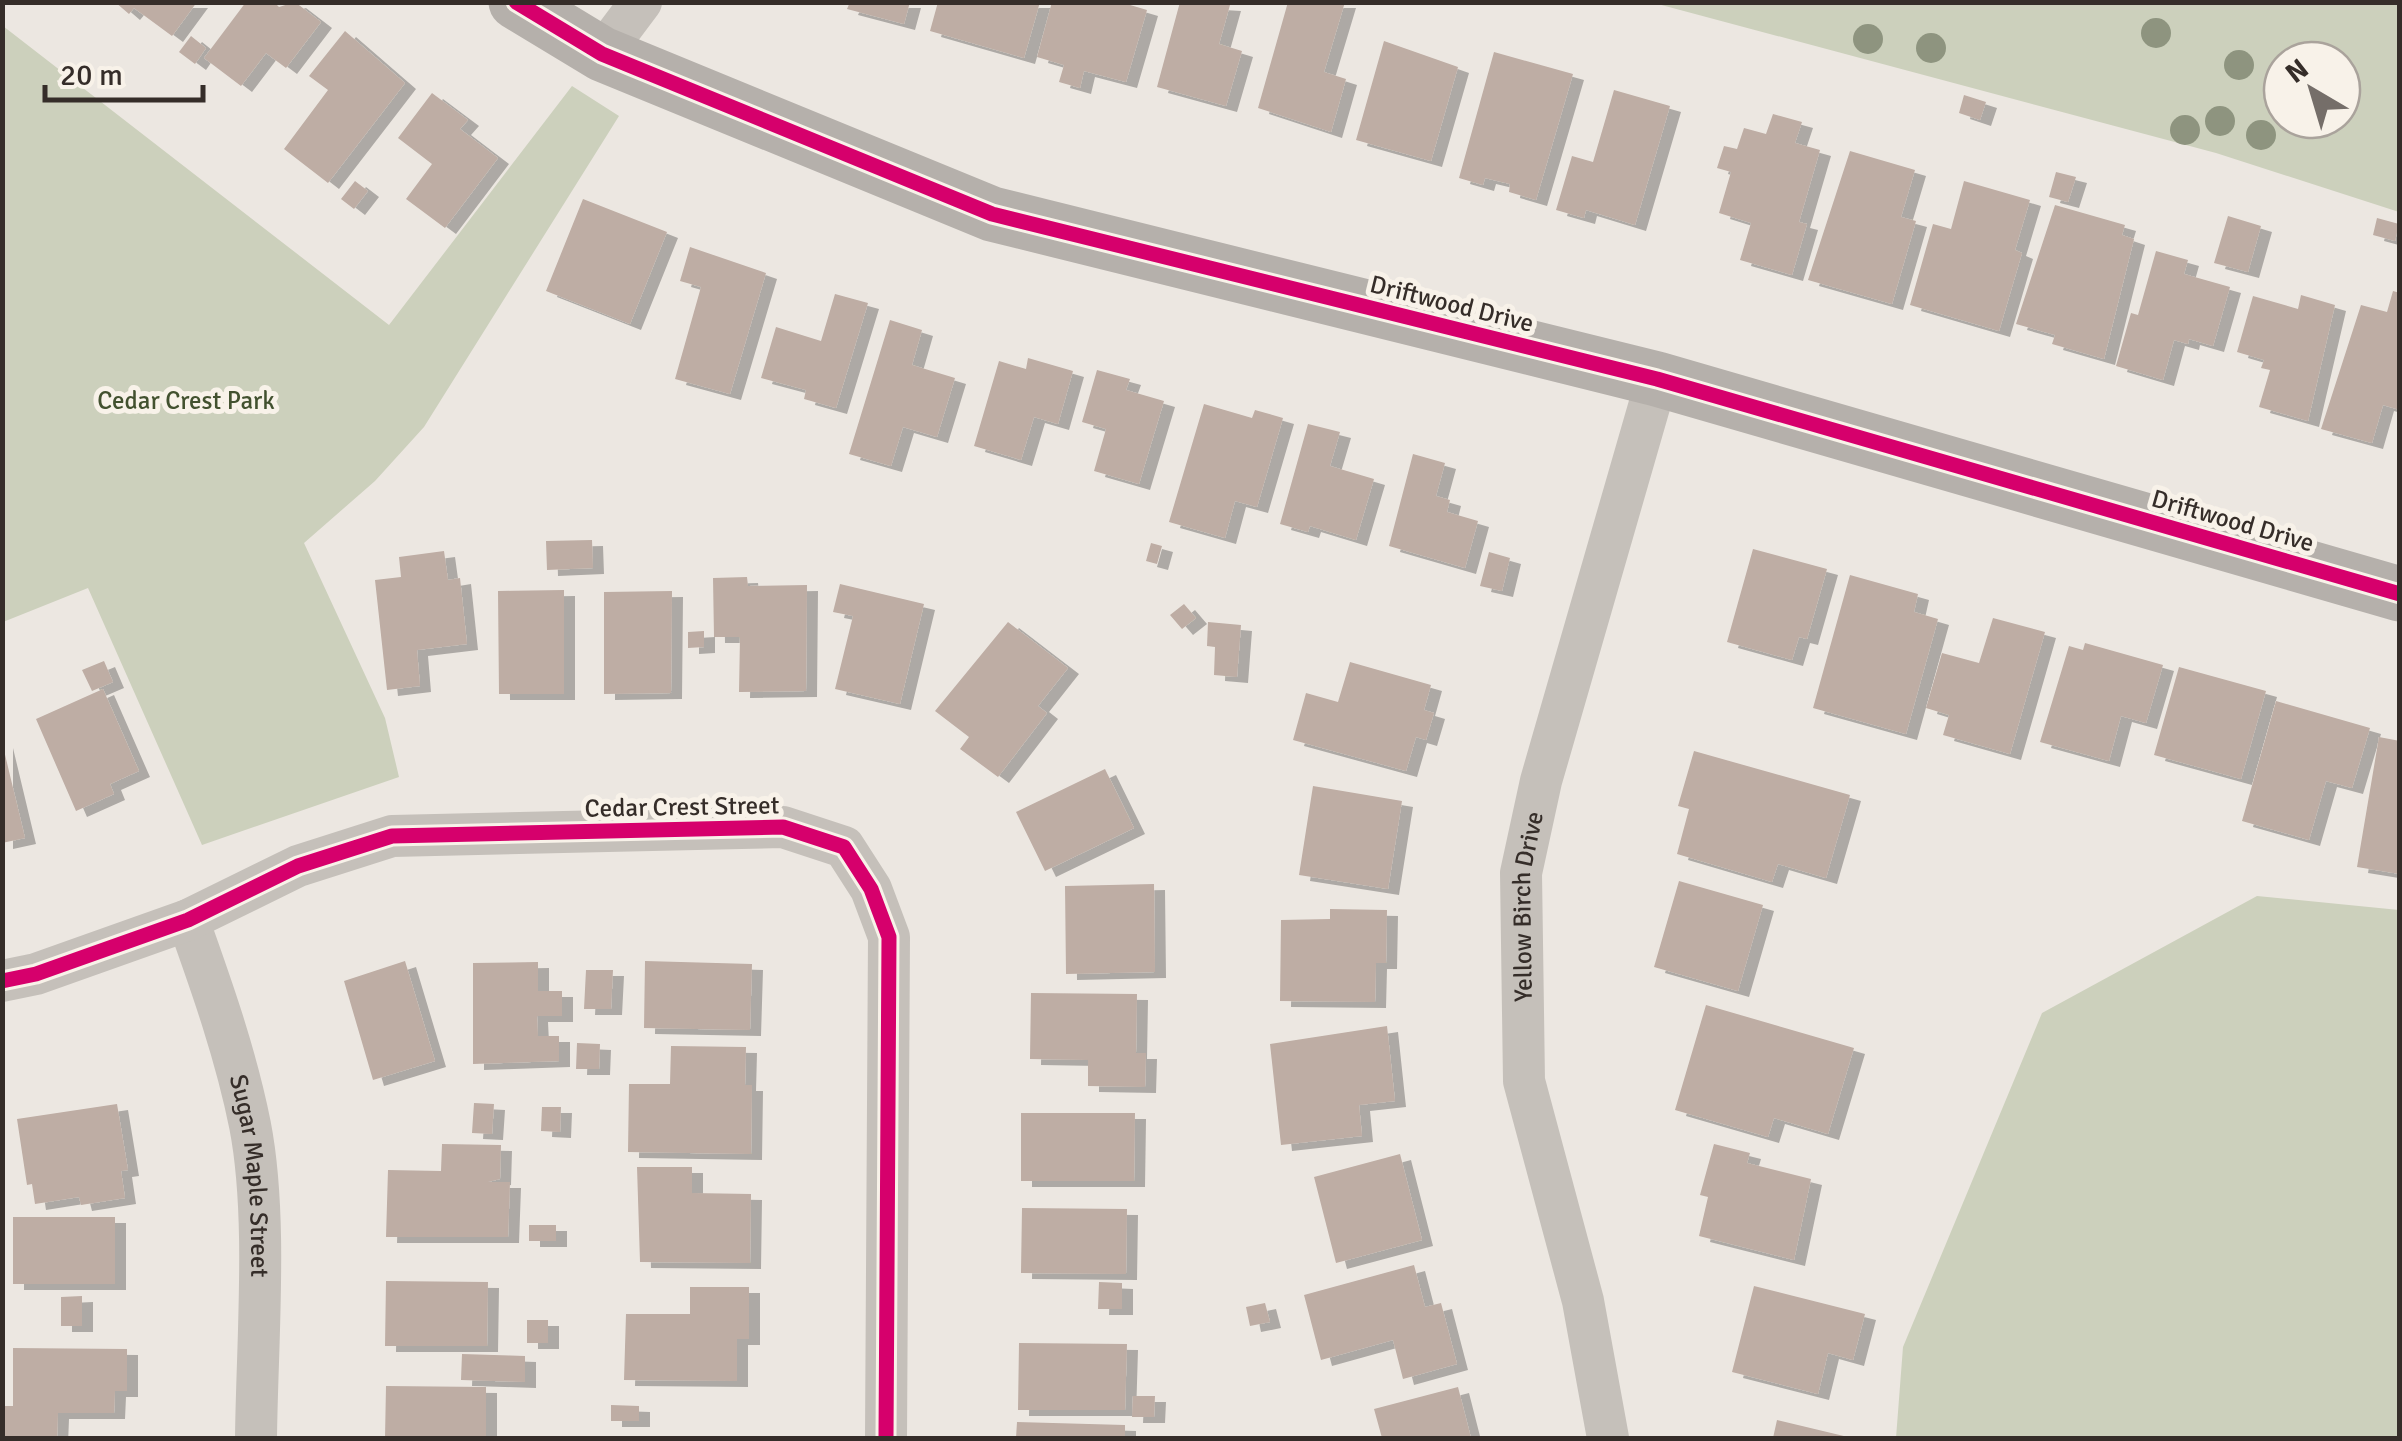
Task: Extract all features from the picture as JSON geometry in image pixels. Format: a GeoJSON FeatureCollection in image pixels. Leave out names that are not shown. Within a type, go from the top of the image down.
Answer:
{"type":"FeatureCollection","features":[{"type":"Feature","properties":{"kind":"street","name":"Driftwood Drive"},"geometry":{"type":"LineString","coordinates":[[516,2],[602,54],[992,214],[1657,379],[2400,594]]}},
{"type":"Feature","properties":{"kind":"street"},"geometry":{"type":"LineString","coordinates":[[602,54],[641,2]]}},
{"type":"Feature","properties":{"kind":"street","name":"Yellow Birch Drive"},"geometry":{"type":"LineString","coordinates":[[1608,1438],[1583,1301],[1524,1081],[1521,874],[1541,780],[1657,379]]}},
{"type":"Feature","properties":{"kind":"street","name":"Cedar Crest Street"},"geometry":{"type":"LineString","coordinates":[[2,980],[36,974],[188,920],[298,866],[392,836],[784,827],[844,846],[871,890],[889,937],[886,1438]]}},
{"type":"Feature","properties":{"kind":"street","name":"Sugar Maple Street"},"geometry":{"type":"LineString","coordinates":[[188,920],[218,1006],[250,1128],[258,1243],[256,1438]]}},
{"type":"Feature","properties":{"kind":"green space"},"geometry":{"type":"Polygon","coordinates":[[[1654,3],[2399,3],[2399,212],[2216,153],[1654,3]]]}},
{"type":"Feature","properties":{"kind":"green space","name":"Cedar Crest Park"},"geometry":{"type":"Polygon","coordinates":[[[3,26],[389,325],[572,86],[619,116],[424,427],[375,481],[304,543],[385,718],[399,777],[202,845],[88,588],[3,622],[3,26]]]}},
{"type":"Feature","properties":{"kind":"green space"},"geometry":{"type":"Polygon","coordinates":[[[2257,896],[2399,910],[2399,1438],[1896,1438],[1903,1347],[2042,1013],[2257,896]]]}},
{"type":"Feature","properties":{"kind":"building"},"geometry":{"type":"Polygon","coordinates":[[[115,2],[197,2],[172,36],[134,8],[129,14],[115,2]]]}},
{"type":"Feature","properties":{"kind":"building"},"geometry":{"type":"Polygon","coordinates":[[[246,2],[274,2],[279,7],[295,2],[321,22],[286,68],[266,53],[241,86],[204,58],[246,2]]]}},
{"type":"Feature","properties":{"kind":"building"},"geometry":{"type":"Polygon","coordinates":[[[850,2],[910,2],[904,24],[847,9],[850,2]]]}},
{"type":"Feature","properties":{"kind":"building"},"geometry":{"type":"Polygon","coordinates":[[[938,2],[1040,2],[1024,58],[930,31],[938,2]]]}},
{"type":"Feature","properties":{"kind":"building"},"geometry":{"type":"Polygon","coordinates":[[[1052,2],[1120,2],[1147,10],[1126,82],[1084,71],[1080,88],[1059,82],[1064,65],[1037,57],[1052,2]]]}},
{"type":"Feature","properties":{"kind":"building"},"geometry":{"type":"Polygon","coordinates":[[[1180,2],[1230,5],[1219,44],[1242,51],[1226,106],[1157,87],[1180,2]]]}},
{"type":"Feature","properties":{"kind":"building"},"geometry":{"type":"Polygon","coordinates":[[[1288,2],[1345,2],[1324,72],[1346,79],[1331,132],[1258,108],[1288,2]]]}},
{"type":"Feature","properties":{"kind":"building"},"geometry":{"type":"Polygon","coordinates":[[[345,31],[405,83],[328,183],[284,149],[328,90],[309,76],[345,31]]]}},
{"type":"Feature","properties":{"kind":"building"},"geometry":{"type":"Polygon","coordinates":[[[191,36],[206,48],[195,64],[179,52],[191,36]]]}},
{"type":"Feature","properties":{"kind":"building"},"geometry":{"type":"Polygon","coordinates":[[[1384,41],[1458,67],[1431,161],[1356,140],[1384,41]]]}},
{"type":"Feature","properties":{"kind":"building"},"geometry":{"type":"Polygon","coordinates":[[[1494,52],[1573,74],[1536,200],[1509,192],[1510,184],[1485,178],[1483,185],[1459,178],[1494,52]]]}},
{"type":"Feature","properties":{"kind":"building"},"geometry":{"type":"Polygon","coordinates":[[[1614,90],[1670,106],[1635,225],[1586,210],[1584,218],[1556,210],[1572,156],[1593,162],[1614,90]]]}},
{"type":"Feature","properties":{"kind":"building"},"geometry":{"type":"Polygon","coordinates":[[[432,93],[468,120],[460,129],[498,158],[445,228],[406,199],[432,164],[398,138],[432,93]]]}},
{"type":"Feature","properties":{"kind":"building"},"geometry":{"type":"Polygon","coordinates":[[[1964,95],[1986,102],[1980,120],[1959,113],[1964,95]]]}},
{"type":"Feature","properties":{"kind":"building"},"geometry":{"type":"Polygon","coordinates":[[[1773,114],[1802,122],[1795,143],[1820,150],[1799,222],[1807,224],[1792,275],[1740,260],[1751,223],[1719,213],[1731,172],[1717,168],[1724,146],[1737,149],[1744,128],[1766,134],[1773,114]]]}},
{"type":"Feature","properties":{"kind":"building"},"geometry":{"type":"Polygon","coordinates":[[[1850,151],[1915,170],[1901,217],[1916,221],[1892,304],[1808,280],[1850,151]]]}},
{"type":"Feature","properties":{"kind":"building"},"geometry":{"type":"Polygon","coordinates":[[[2056,172],[2076,177],[2068,202],[2049,197],[2056,172]]]}},
{"type":"Feature","properties":{"kind":"building"},"geometry":{"type":"Polygon","coordinates":[[[355,181],[368,191],[354,209],[341,199],[355,181]]]}},
{"type":"Feature","properties":{"kind":"building"},"geometry":{"type":"Polygon","coordinates":[[[1964,181],[2030,200],[2015,250],[2022,253],[1999,331],[1910,305],[1933,224],[1951,229],[1964,181]]]}},
{"type":"Feature","properties":{"kind":"building"},"geometry":{"type":"Polygon","coordinates":[[[583,199],[667,232],[630,324],[546,291],[583,199]]]}},
{"type":"Feature","properties":{"kind":"building"},"geometry":{"type":"Polygon","coordinates":[[[2055,205],[2125,225],[2122,235],[2134,239],[2104,359],[2052,344],[2055,335],[2016,324],[2055,205]]]}},
{"type":"Feature","properties":{"kind":"building"},"geometry":{"type":"Polygon","coordinates":[[[2228,216],[2261,226],[2248,272],[2214,263],[2228,216]]]}},
{"type":"Feature","properties":{"kind":"building"},"geometry":{"type":"Polygon","coordinates":[[[2377,218],[2399,224],[2395,241],[2373,235],[2377,218]]]}},
{"type":"Feature","properties":{"kind":"building"},"geometry":{"type":"Polygon","coordinates":[[[690,247],[766,273],[730,394],[675,379],[701,287],[680,281],[690,247]]]}},
{"type":"Feature","properties":{"kind":"building"},"geometry":{"type":"Polygon","coordinates":[[[2156,251],[2188,260],[2184,274],[2230,287],[2213,346],[2189,339],[2188,344],[2174,340],[2163,380],[2116,366],[2131,313],[2138,315],[2156,251]]]}},
{"type":"Feature","properties":{"kind":"building"},"geometry":{"type":"Polygon","coordinates":[[[2393,291],[2400,293],[2400,410],[2383,405],[2372,443],[2321,429],[2361,305],[2387,312],[2393,291]]]}},
{"type":"Feature","properties":{"kind":"building"},"geometry":{"type":"Polygon","coordinates":[[[835,294],[868,303],[836,408],[804,399],[806,390],[761,378],[776,327],[821,341],[835,294]]]}},
{"type":"Feature","properties":{"kind":"building"},"geometry":{"type":"Polygon","coordinates":[[[2301,295],[2335,305],[2308,421],[2259,407],[2270,370],[2261,368],[2264,360],[2237,352],[2253,296],[2298,309],[2301,295]]]}},
{"type":"Feature","properties":{"kind":"building"},"geometry":{"type":"Polygon","coordinates":[[[890,320],[922,330],[912,365],[955,378],[937,437],[903,427],[891,466],[849,454],[890,320]]]}},
{"type":"Feature","properties":{"kind":"building"},"geometry":{"type":"Polygon","coordinates":[[[1028,358],[1073,371],[1058,424],[1034,417],[1021,460],[974,446],[999,361],[1026,369],[1028,358]]]}},
{"type":"Feature","properties":{"kind":"building"},"geometry":{"type":"Polygon","coordinates":[[[1097,370],[1130,379],[1126,390],[1164,401],[1139,484],[1094,471],[1106,429],[1082,422],[1097,370]]]}},
{"type":"Feature","properties":{"kind":"building"},"geometry":{"type":"Polygon","coordinates":[[[1204,404],[1252,418],[1255,410],[1283,418],[1257,507],[1235,501],[1225,538],[1169,522],[1204,404]]]}},
{"type":"Feature","properties":{"kind":"building"},"geometry":{"type":"Polygon","coordinates":[[[1308,424],[1340,432],[1330,466],[1374,479],[1356,540],[1310,526],[1308,532],[1280,524],[1308,424]]]}},
{"type":"Feature","properties":{"kind":"building"},"geometry":{"type":"Polygon","coordinates":[[[1413,454],[1445,463],[1436,496],[1450,500],[1447,512],[1478,521],[1465,568],[1389,546],[1413,454]]]}},
{"type":"Feature","properties":{"kind":"building"},"geometry":{"type":"Polygon","coordinates":[[[592,540],[593,568],[547,570],[546,541],[592,540]]]}},
{"type":"Feature","properties":{"kind":"building"},"geometry":{"type":"Polygon","coordinates":[[[1151,543],[1162,546],[1157,564],[1146,561],[1151,543]]]}},
{"type":"Feature","properties":{"kind":"building"},"geometry":{"type":"Polygon","coordinates":[[[1753,549],[1827,569],[1807,639],[1799,637],[1792,660],[1727,642],[1753,549]]]}},
{"type":"Feature","properties":{"kind":"building"},"geometry":{"type":"Polygon","coordinates":[[[444,551],[448,580],[460,578],[467,644],[417,650],[420,686],[387,690],[375,580],[401,577],[399,557],[444,551]]]}},
{"type":"Feature","properties":{"kind":"building"},"geometry":{"type":"Polygon","coordinates":[[[1489,552],[1510,558],[1502,591],[1480,586],[1489,552]]]}},
{"type":"Feature","properties":{"kind":"building"},"geometry":{"type":"Polygon","coordinates":[[[1850,575],[1918,594],[1914,612],[1938,619],[1906,734],[1813,708],[1850,575]]]}},
{"type":"Feature","properties":{"kind":"building"},"geometry":{"type":"Polygon","coordinates":[[[747,577],[748,586],[807,585],[806,691],[739,692],[740,637],[714,637],[713,578],[747,577]]]}},
{"type":"Feature","properties":{"kind":"building"},"geometry":{"type":"Polygon","coordinates":[[[840,584],[924,604],[900,704],[835,689],[853,616],[833,612],[840,584]]]}},
{"type":"Feature","properties":{"kind":"building"},"geometry":{"type":"Polygon","coordinates":[[[564,590],[564,694],[499,694],[498,591],[564,590]]]}},
{"type":"Feature","properties":{"kind":"building"},"geometry":{"type":"Polygon","coordinates":[[[672,591],[671,693],[604,694],[604,592],[672,591]]]}},
{"type":"Feature","properties":{"kind":"building"},"geometry":{"type":"Polygon","coordinates":[[[1184,604],[1196,618],[1182,629],[1170,615],[1184,604]]]}},
{"type":"Feature","properties":{"kind":"building"},"geometry":{"type":"Polygon","coordinates":[[[1993,618],[2045,632],[2010,754],[1943,735],[1949,715],[1926,708],[1942,653],[1979,663],[1993,618]]]}},
{"type":"Feature","properties":{"kind":"building"},"geometry":{"type":"Polygon","coordinates":[[[1008,622],[1068,668],[1038,706],[1047,713],[998,777],[960,749],[969,737],[935,711],[1008,622]]]}},
{"type":"Feature","properties":{"kind":"building"},"geometry":{"type":"Polygon","coordinates":[[[1208,622],[1241,625],[1237,677],[1214,675],[1215,647],[1207,646],[1208,622]]]}},
{"type":"Feature","properties":{"kind":"building"},"geometry":{"type":"Polygon","coordinates":[[[704,631],[704,647],[688,648],[688,632],[704,631]]]}},
{"type":"Feature","properties":{"kind":"building"},"geometry":{"type":"Polygon","coordinates":[[[2085,643],[2163,665],[2146,723],[2121,716],[2109,761],[2040,742],[2069,646],[2083,650],[2085,643]]]}},
{"type":"Feature","properties":{"kind":"building"},"geometry":{"type":"Polygon","coordinates":[[[104,661],[113,682],[92,691],[82,670],[104,661]]]}},
{"type":"Feature","properties":{"kind":"building"},"geometry":{"type":"Polygon","coordinates":[[[1350,662],[1431,685],[1424,710],[1434,713],[1426,740],[1416,737],[1406,771],[1293,740],[1306,693],[1338,702],[1350,662]]]}},
{"type":"Feature","properties":{"kind":"building"},"geometry":{"type":"Polygon","coordinates":[[[2179,667],[2266,691],[2241,779],[2154,755],[2179,667]]]}},
{"type":"Feature","properties":{"kind":"building"},"geometry":{"type":"Polygon","coordinates":[[[103,689],[139,771],[110,784],[114,794],[76,811],[36,719],[103,689]]]}},
{"type":"Feature","properties":{"kind":"building"},"geometry":{"type":"Polygon","coordinates":[[[2276,701],[2370,728],[2352,788],[2326,781],[2309,840],[2242,821],[2276,701]]]}},
{"type":"Feature","properties":{"kind":"building"},"geometry":{"type":"Polygon","coordinates":[[[2379,737],[2400,741],[2400,874],[2357,867],[2379,737]]]}},
{"type":"Feature","properties":{"kind":"building"},"geometry":{"type":"Polygon","coordinates":[[[2,742],[25,838],[2,843],[2,742]]]}},
{"type":"Feature","properties":{"kind":"building"},"geometry":{"type":"Polygon","coordinates":[[[1694,751],[1850,795],[1826,878],[1778,864],[1772,882],[1677,854],[1689,809],[1678,806],[1694,751]]]}},
{"type":"Feature","properties":{"kind":"building"},"geometry":{"type":"Polygon","coordinates":[[[1105,769],[1134,828],[1045,871],[1016,812],[1105,769]]]}},
{"type":"Feature","properties":{"kind":"building"},"geometry":{"type":"Polygon","coordinates":[[[1313,786],[1402,801],[1388,889],[1299,875],[1313,786]]]}},
{"type":"Feature","properties":{"kind":"building"},"geometry":{"type":"Polygon","coordinates":[[[1679,881],[1763,905],[1738,991],[1654,967],[1679,881]]]}},
{"type":"Feature","properties":{"kind":"building"},"geometry":{"type":"Polygon","coordinates":[[[1154,884],[1155,972],[1066,974],[1065,886],[1154,884]]]}},
{"type":"Feature","properties":{"kind":"building"},"geometry":{"type":"Polygon","coordinates":[[[1330,909],[1387,910],[1386,963],[1376,963],[1375,1002],[1280,1001],[1281,920],[1330,919],[1330,909]]]}},
{"type":"Feature","properties":{"kind":"building"},"geometry":{"type":"Polygon","coordinates":[[[405,961],[435,1061],[373,1080],[344,981],[405,961]]]}},
{"type":"Feature","properties":{"kind":"building"},"geometry":{"type":"Polygon","coordinates":[[[645,961],[752,964],[750,1030],[644,1028],[645,961]]]}},
{"type":"Feature","properties":{"kind":"building"},"geometry":{"type":"Polygon","coordinates":[[[538,962],[538,991],[562,991],[562,1016],[537,1016],[538,1036],[559,1036],[559,1061],[473,1064],[473,963],[538,962]]]}},
{"type":"Feature","properties":{"kind":"building"},"geometry":{"type":"Polygon","coordinates":[[[586,970],[613,970],[611,1009],[584,1009],[586,970]]]}},
{"type":"Feature","properties":{"kind":"building"},"geometry":{"type":"Polygon","coordinates":[[[1031,993],[1137,994],[1136,1053],[1146,1053],[1145,1087],[1088,1086],[1088,1060],[1030,1059],[1031,993]]]}},
{"type":"Feature","properties":{"kind":"building"},"geometry":{"type":"Polygon","coordinates":[[[1706,1005],[1854,1048],[1828,1134],[1774,1118],[1768,1137],[1675,1110],[1706,1005]]]}},
{"type":"Feature","properties":{"kind":"building"},"geometry":{"type":"Polygon","coordinates":[[[1387,1026],[1395,1101],[1359,1105],[1362,1136],[1281,1145],[1270,1044],[1387,1026]]]}},
{"type":"Feature","properties":{"kind":"building"},"geometry":{"type":"Polygon","coordinates":[[[577,1043],[600,1044],[599,1069],[576,1069],[577,1043]]]}},
{"type":"Feature","properties":{"kind":"building"},"geometry":{"type":"Polygon","coordinates":[[[671,1046],[746,1047],[745,1085],[752,1085],[751,1154],[628,1152],[629,1084],[670,1084],[671,1046]]]}},
{"type":"Feature","properties":{"kind":"building"},"geometry":{"type":"Polygon","coordinates":[[[474,1103],[494,1104],[492,1134],[472,1133],[474,1103]]]}},
{"type":"Feature","properties":{"kind":"building"},"geometry":{"type":"Polygon","coordinates":[[[117,1104],[128,1170],[121,1171],[125,1198],[81,1205],[79,1197],[35,1204],[32,1184],[27,1185],[17,1119],[117,1104]]]}},
{"type":"Feature","properties":{"kind":"building"},"geometry":{"type":"Polygon","coordinates":[[[542,1107],[561,1107],[560,1132],[541,1131],[542,1107]]]}},
{"type":"Feature","properties":{"kind":"building"},"geometry":{"type":"Polygon","coordinates":[[[1021,1113],[1135,1113],[1134,1181],[1021,1181],[1021,1113]]]}},
{"type":"Feature","properties":{"kind":"building"},"geometry":{"type":"Polygon","coordinates":[[[442,1144],[501,1145],[500,1179],[488,1182],[510,1182],[508,1237],[386,1237],[388,1170],[441,1171],[442,1144]]]}},
{"type":"Feature","properties":{"kind":"building"},"geometry":{"type":"Polygon","coordinates":[[[1714,1144],[1750,1153],[1747,1163],[1811,1179],[1794,1260],[1699,1236],[1708,1197],[1700,1195],[1714,1144]]]}},
{"type":"Feature","properties":{"kind":"building"},"geometry":{"type":"Polygon","coordinates":[[[1400,1154],[1422,1240],[1336,1263],[1314,1177],[1400,1154]]]}},
{"type":"Feature","properties":{"kind":"building"},"geometry":{"type":"Polygon","coordinates":[[[637,1167],[692,1167],[692,1193],[751,1194],[750,1263],[640,1262],[637,1167]]]}},
{"type":"Feature","properties":{"kind":"building"},"geometry":{"type":"Polygon","coordinates":[[[1022,1208],[1127,1209],[1126,1274],[1021,1273],[1022,1208]]]}},
{"type":"Feature","properties":{"kind":"building"},"geometry":{"type":"Polygon","coordinates":[[[13,1217],[115,1217],[115,1284],[13,1284],[13,1217]]]}},
{"type":"Feature","properties":{"kind":"building"},"geometry":{"type":"Polygon","coordinates":[[[529,1225],[556,1225],[556,1241],[529,1241],[529,1225]]]}},
{"type":"Feature","properties":{"kind":"building"},"geometry":{"type":"Polygon","coordinates":[[[1414,1265],[1425,1307],[1441,1303],[1457,1364],[1403,1379],[1393,1340],[1321,1360],[1304,1295],[1414,1265]]]}},
{"type":"Feature","properties":{"kind":"building"},"geometry":{"type":"Polygon","coordinates":[[[386,1281],[488,1282],[487,1346],[385,1346],[386,1281]]]}},
{"type":"Feature","properties":{"kind":"building"},"geometry":{"type":"Polygon","coordinates":[[[1099,1282],[1122,1283],[1122,1309],[1098,1309],[1099,1282]]]}},
{"type":"Feature","properties":{"kind":"building"},"geometry":{"type":"Polygon","coordinates":[[[1754,1286],[1865,1314],[1853,1360],[1828,1353],[1818,1394],[1732,1372],[1754,1286]]]}},
{"type":"Feature","properties":{"kind":"building"},"geometry":{"type":"Polygon","coordinates":[[[690,1287],[749,1287],[749,1339],[737,1339],[737,1381],[624,1380],[626,1314],[690,1314],[690,1287]]]}},
{"type":"Feature","properties":{"kind":"building"},"geometry":{"type":"Polygon","coordinates":[[[82,1296],[82,1326],[61,1326],[61,1297],[82,1296]]]}},
{"type":"Feature","properties":{"kind":"building"},"geometry":{"type":"Polygon","coordinates":[[[1265,1303],[1270,1322],[1250,1326],[1246,1307],[1265,1303]]]}},
{"type":"Feature","properties":{"kind":"building"},"geometry":{"type":"Polygon","coordinates":[[[527,1320],[548,1320],[548,1343],[527,1343],[527,1320]]]}},
{"type":"Feature","properties":{"kind":"building"},"geometry":{"type":"Polygon","coordinates":[[[1019,1343],[1127,1344],[1125,1410],[1018,1410],[1019,1343]]]}},
{"type":"Feature","properties":{"kind":"building"},"geometry":{"type":"Polygon","coordinates":[[[13,1348],[127,1349],[127,1391],[115,1391],[114,1413],[58,1413],[57,1438],[2,1438],[2,1406],[13,1406],[13,1348]]]}},
{"type":"Feature","properties":{"kind":"building"},"geometry":{"type":"Polygon","coordinates":[[[462,1354],[525,1356],[525,1382],[461,1380],[462,1354]]]}},
{"type":"Feature","properties":{"kind":"building"},"geometry":{"type":"Polygon","coordinates":[[[386,1386],[486,1387],[486,1438],[385,1438],[386,1386]]]}},
{"type":"Feature","properties":{"kind":"building"},"geometry":{"type":"Polygon","coordinates":[[[1458,1387],[1471,1438],[1382,1438],[1374,1409],[1458,1387]]]}},
{"type":"Feature","properties":{"kind":"building"},"geometry":{"type":"Polygon","coordinates":[[[1133,1396],[1155,1396],[1154,1417],[1132,1417],[1133,1396]]]}},
{"type":"Feature","properties":{"kind":"building"},"geometry":{"type":"Polygon","coordinates":[[[611,1405],[639,1406],[639,1421],[611,1421],[611,1405]]]}},
{"type":"Feature","properties":{"kind":"building"},"geometry":{"type":"Polygon","coordinates":[[[1777,1420],[1848,1437],[1848,1438],[1773,1438],[1777,1420]]]}},
{"type":"Feature","properties":{"kind":"building"},"geometry":{"type":"Polygon","coordinates":[[[1017,1422],[1125,1425],[1125,1438],[1016,1438],[1017,1422]]]}},
{"type":"Feature","properties":{"kind":"cycle path"},"geometry":{"type":"LineString","coordinates":[[516,2],[602,54],[992,214],[1657,379],[2400,594]]}},
{"type":"Feature","properties":{"kind":"cycle path"},"geometry":{"type":"LineString","coordinates":[[2,981],[36,974],[188,920],[298,866],[392,836],[783,827],[844,847],[871,889],[889,937],[886,1438]]}}]}
